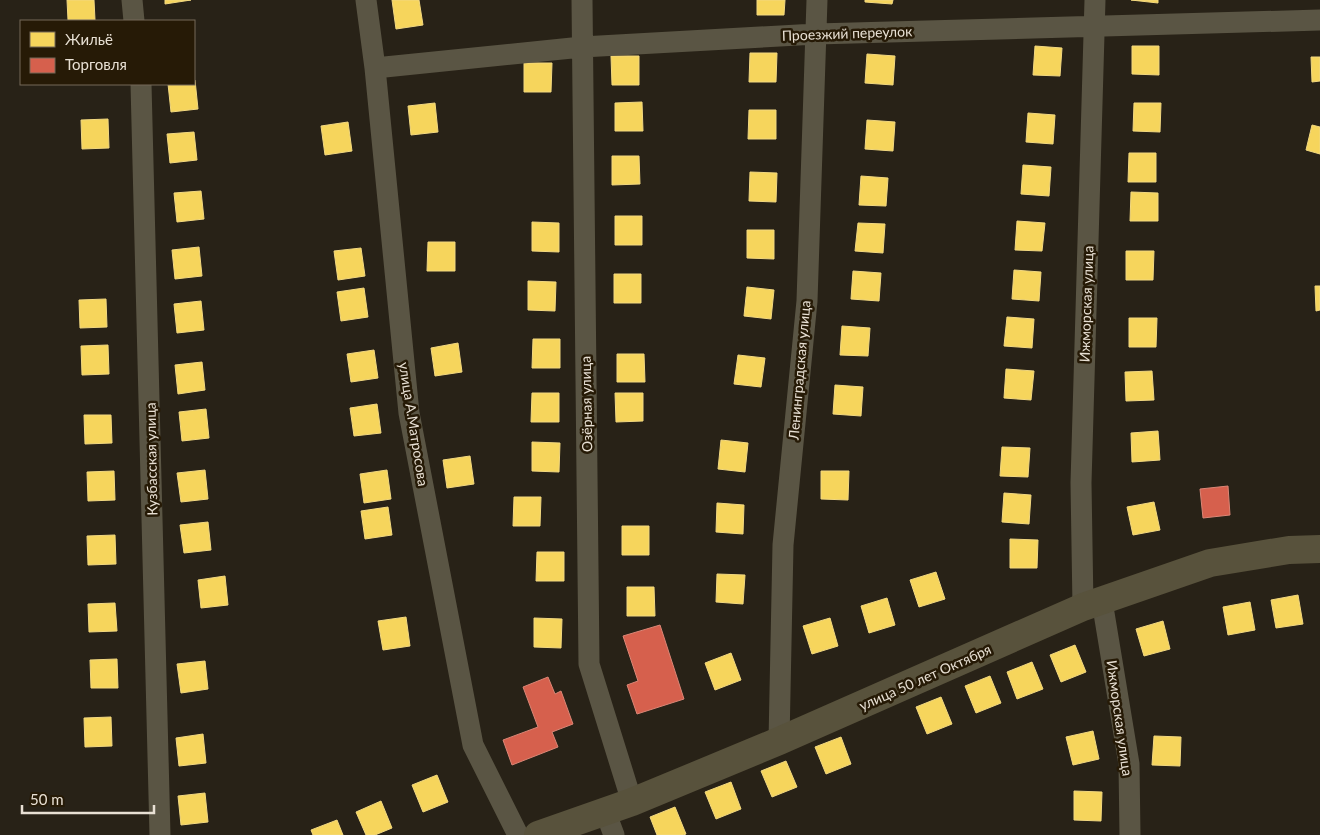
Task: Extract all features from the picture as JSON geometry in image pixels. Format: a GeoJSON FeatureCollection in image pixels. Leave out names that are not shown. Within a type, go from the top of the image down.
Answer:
{"type":"FeatureCollection","features":[{"type":"Feature","properties":{"kind":"main road","name":"улица 50 лет Октября"},"geometry":{"type":"LineString","coordinates":[[538,835],[610,823],[632,802],[1093,604],[1210,563],[1289,550],[1320,549]]}},
{"type":"Feature","properties":{"kind":"street"},"geometry":{"type":"LineString","coordinates":[[132,0],[134,20]]}},
{"type":"Feature","properties":{"kind":"street","name":"улица А.Матросова"},"geometry":{"type":"LineString","coordinates":[[366,0],[375,68],[410,413],[473,745],[518,835]]}},
{"type":"Feature","properties":{"kind":"street","name":"Озёрная улица"},"geometry":{"type":"LineString","coordinates":[[582,0],[589,664],[632,802]]}},
{"type":"Feature","properties":{"kind":"street","name":"Ленинградская улица"},"geometry":{"type":"LineString","coordinates":[[779,740],[783,545],[806,301],[817,0]]}},
{"type":"Feature","properties":{"kind":"street","name":"Ижморская улица"},"geometry":{"type":"LineString","coordinates":[[1095,0],[1081,483],[1093,604],[1129,764],[1130,835]]}},
{"type":"Feature","properties":{"kind":"street","name":"Проезжий переулок"},"geometry":{"type":"LineString","coordinates":[[375,68],[582,47],[816,34],[1320,20]]}},
{"type":"Feature","properties":{"kind":"street","name":"Кузбасская улица"},"geometry":{"type":"LineString","coordinates":[[141,85],[160,835]]}},
{"type":"Feature","properties":{"kind":"building: Жильё"},"geometry":{"type":"Polygon","coordinates":[[[67,0],[94,0],[95,20],[68,20],[67,0]]]}},
{"type":"Feature","properties":{"kind":"building: Жильё"},"geometry":{"type":"Polygon","coordinates":[[[165,0],[191,0],[165,4],[165,0]]]}},
{"type":"Feature","properties":{"kind":"building: Жильё"},"geometry":{"type":"Polygon","coordinates":[[[392,0],[419,0],[423,25],[396,29],[392,0]]]}},
{"type":"Feature","properties":{"kind":"building: Жильё"},"geometry":{"type":"Polygon","coordinates":[[[757,0],[785,0],[784,15],[757,15],[757,0]]]}},
{"type":"Feature","properties":{"kind":"building: Жильё"},"geometry":{"type":"Polygon","coordinates":[[[865,0],[893,0],[892,4],[865,2],[865,0]]]}},
{"type":"Feature","properties":{"kind":"building: Жильё"},"geometry":{"type":"Polygon","coordinates":[[[1131,0],[1158,0],[1158,3],[1131,0]]]}},
{"type":"Feature","properties":{"kind":"building: Жильё"},"geometry":{"type":"Polygon","coordinates":[[[1035,46],[1062,48],[1060,76],[1033,75],[1035,46]]]}},
{"type":"Feature","properties":{"kind":"building: Жильё"},"geometry":{"type":"Polygon","coordinates":[[[1132,46],[1159,46],[1159,75],[1132,74],[1132,46]]]}},
{"type":"Feature","properties":{"kind":"building: Жильё"},"geometry":{"type":"Polygon","coordinates":[[[750,53],[777,53],[776,82],[749,82],[750,53]]]}},
{"type":"Feature","properties":{"kind":"building: Жильё"},"geometry":{"type":"Polygon","coordinates":[[[867,54],[895,56],[893,85],[865,83],[867,54]]]}},
{"type":"Feature","properties":{"kind":"building: Жильё"},"geometry":{"type":"Polygon","coordinates":[[[611,56],[639,56],[639,85],[612,85],[611,56]]]}},
{"type":"Feature","properties":{"kind":"building: Жильё"},"geometry":{"type":"Polygon","coordinates":[[[1311,57],[1320,57],[1320,81],[1312,82],[1311,57]]]}},
{"type":"Feature","properties":{"kind":"building: Жильё"},"geometry":{"type":"Polygon","coordinates":[[[524,63],[552,63],[551,92],[524,92],[524,63]]]}},
{"type":"Feature","properties":{"kind":"building: Жильё"},"geometry":{"type":"Polygon","coordinates":[[[195,80],[198,109],[171,112],[168,85],[195,85],[195,80]]]}},
{"type":"Feature","properties":{"kind":"building: Жильё"},"geometry":{"type":"Polygon","coordinates":[[[642,102],[643,131],[615,131],[615,103],[642,102]]]}},
{"type":"Feature","properties":{"kind":"building: Жильё"},"geometry":{"type":"Polygon","coordinates":[[[435,103],[438,132],[411,135],[408,106],[435,103]]]}},
{"type":"Feature","properties":{"kind":"building: Жильё"},"geometry":{"type":"Polygon","coordinates":[[[1134,103],[1161,103],[1160,132],[1133,131],[1134,103]]]}},
{"type":"Feature","properties":{"kind":"building: Жильё"},"geometry":{"type":"Polygon","coordinates":[[[749,110],[776,110],[776,139],[748,139],[749,110]]]}},
{"type":"Feature","properties":{"kind":"building: Жильё"},"geometry":{"type":"Polygon","coordinates":[[[1028,113],[1055,115],[1053,144],[1026,142],[1028,113]]]}},
{"type":"Feature","properties":{"kind":"building: Жильё"},"geometry":{"type":"Polygon","coordinates":[[[108,119],[109,148],[82,149],[81,120],[108,119]]]}},
{"type":"Feature","properties":{"kind":"building: Жильё"},"geometry":{"type":"Polygon","coordinates":[[[867,120],[895,122],[893,151],[865,149],[867,120]]]}},
{"type":"Feature","properties":{"kind":"building: Жильё"},"geometry":{"type":"Polygon","coordinates":[[[348,122],[352,151],[325,155],[321,126],[348,122]]]}},
{"type":"Feature","properties":{"kind":"building: Жильё"},"geometry":{"type":"Polygon","coordinates":[[[1312,125],[1320,127],[1320,154],[1306,150],[1312,125]]]}},
{"type":"Feature","properties":{"kind":"building: Жильё"},"geometry":{"type":"Polygon","coordinates":[[[194,132],[197,160],[170,163],[167,134],[194,132]]]}},
{"type":"Feature","properties":{"kind":"building: Жильё"},"geometry":{"type":"Polygon","coordinates":[[[1129,153],[1156,153],[1156,182],[1128,182],[1129,153]]]}},
{"type":"Feature","properties":{"kind":"building: Жильё"},"geometry":{"type":"Polygon","coordinates":[[[612,156],[639,156],[640,184],[612,185],[612,156]]]}},
{"type":"Feature","properties":{"kind":"building: Жильё"},"geometry":{"type":"Polygon","coordinates":[[[1023,165],[1051,167],[1049,196],[1021,194],[1023,165]]]}},
{"type":"Feature","properties":{"kind":"building: Жильё"},"geometry":{"type":"Polygon","coordinates":[[[750,172],[777,173],[776,202],[749,201],[750,172]]]}},
{"type":"Feature","properties":{"kind":"building: Жильё"},"geometry":{"type":"Polygon","coordinates":[[[861,176],[888,178],[886,206],[859,205],[861,176]]]}},
{"type":"Feature","properties":{"kind":"building: Жильё"},"geometry":{"type":"Polygon","coordinates":[[[201,191],[204,219],[177,222],[174,193],[201,191]]]}},
{"type":"Feature","properties":{"kind":"building: Жильё"},"geometry":{"type":"Polygon","coordinates":[[[1131,192],[1158,193],[1158,221],[1130,221],[1131,192]]]}},
{"type":"Feature","properties":{"kind":"building: Жильё"},"geometry":{"type":"Polygon","coordinates":[[[615,216],[642,216],[642,245],[615,245],[615,216]]]}},
{"type":"Feature","properties":{"kind":"building: Жильё"},"geometry":{"type":"Polygon","coordinates":[[[1017,221],[1045,223],[1042,251],[1015,250],[1017,221]]]}},
{"type":"Feature","properties":{"kind":"building: Жильё"},"geometry":{"type":"Polygon","coordinates":[[[532,222],[559,223],[559,252],[532,251],[532,222]]]}},
{"type":"Feature","properties":{"kind":"building: Жильё"},"geometry":{"type":"Polygon","coordinates":[[[858,223],[885,224],[883,253],[855,251],[858,223]]]}},
{"type":"Feature","properties":{"kind":"building: Жильё"},"geometry":{"type":"Polygon","coordinates":[[[747,230],[774,230],[774,259],[747,258],[747,230]]]}},
{"type":"Feature","properties":{"kind":"building: Жильё"},"geometry":{"type":"Polygon","coordinates":[[[428,242],[455,242],[455,271],[427,271],[428,242]]]}},
{"type":"Feature","properties":{"kind":"building: Жильё"},"geometry":{"type":"Polygon","coordinates":[[[199,247],[202,276],[175,279],[172,250],[199,247]]]}},
{"type":"Feature","properties":{"kind":"building: Жильё"},"geometry":{"type":"Polygon","coordinates":[[[361,248],[365,276],[338,280],[334,251],[361,248]]]}},
{"type":"Feature","properties":{"kind":"building: Жильё"},"geometry":{"type":"Polygon","coordinates":[[[1126,251],[1154,251],[1153,280],[1126,280],[1126,251]]]}},
{"type":"Feature","properties":{"kind":"building: Жильё"},"geometry":{"type":"Polygon","coordinates":[[[1014,270],[1041,272],[1039,301],[1012,299],[1014,270]]]}},
{"type":"Feature","properties":{"kind":"building: Жильё"},"geometry":{"type":"Polygon","coordinates":[[[853,271],[881,273],[879,301],[851,299],[853,271]]]}},
{"type":"Feature","properties":{"kind":"building: Жильё"},"geometry":{"type":"Polygon","coordinates":[[[614,274],[641,274],[641,303],[614,303],[614,274]]]}},
{"type":"Feature","properties":{"kind":"building: Жильё"},"geometry":{"type":"Polygon","coordinates":[[[528,281],[556,282],[555,311],[528,310],[528,281]]]}},
{"type":"Feature","properties":{"kind":"building: Жильё"},"geometry":{"type":"Polygon","coordinates":[[[1315,286],[1320,286],[1320,310],[1316,311],[1315,286]]]}},
{"type":"Feature","properties":{"kind":"building: Жильё"},"geometry":{"type":"Polygon","coordinates":[[[747,287],[774,290],[771,319],[744,316],[747,287]]]}},
{"type":"Feature","properties":{"kind":"building: Жильё"},"geometry":{"type":"Polygon","coordinates":[[[364,288],[368,317],[341,321],[337,292],[364,288]]]}},
{"type":"Feature","properties":{"kind":"building: Жильё"},"geometry":{"type":"Polygon","coordinates":[[[106,299],[107,327],[80,328],[79,300],[106,299]]]}},
{"type":"Feature","properties":{"kind":"building: Жильё"},"geometry":{"type":"Polygon","coordinates":[[[201,301],[204,330],[177,333],[174,304],[201,301]]]}},
{"type":"Feature","properties":{"kind":"building: Жильё"},"geometry":{"type":"Polygon","coordinates":[[[1007,317],[1034,319],[1032,348],[1004,346],[1007,317]]]}},
{"type":"Feature","properties":{"kind":"building: Жильё"},"geometry":{"type":"Polygon","coordinates":[[[1129,318],[1157,318],[1156,347],[1129,347],[1129,318]]]}},
{"type":"Feature","properties":{"kind":"building: Жильё"},"geometry":{"type":"Polygon","coordinates":[[[842,326],[870,328],[868,356],[840,355],[842,326]]]}},
{"type":"Feature","properties":{"kind":"building: Жильё"},"geometry":{"type":"Polygon","coordinates":[[[533,339],[560,339],[560,368],[532,368],[533,339]]]}},
{"type":"Feature","properties":{"kind":"building: Жильё"},"geometry":{"type":"Polygon","coordinates":[[[458,343],[462,372],[435,376],[431,348],[458,343]]]}},
{"type":"Feature","properties":{"kind":"building: Жильё"},"geometry":{"type":"Polygon","coordinates":[[[108,345],[109,374],[82,375],[81,346],[108,345]]]}},
{"type":"Feature","properties":{"kind":"building: Жильё"},"geometry":{"type":"Polygon","coordinates":[[[374,350],[378,378],[351,382],[347,354],[374,350]]]}},
{"type":"Feature","properties":{"kind":"building: Жильё"},"geometry":{"type":"Polygon","coordinates":[[[617,354],[644,354],[645,382],[617,382],[617,354]]]}},
{"type":"Feature","properties":{"kind":"building: Жильё"},"geometry":{"type":"Polygon","coordinates":[[[738,355],[765,358],[761,387],[734,384],[738,355]]]}},
{"type":"Feature","properties":{"kind":"building: Жильё"},"geometry":{"type":"Polygon","coordinates":[[[202,362],[205,390],[178,394],[175,365],[202,362]]]}},
{"type":"Feature","properties":{"kind":"building: Жильё"},"geometry":{"type":"Polygon","coordinates":[[[1006,369],[1034,371],[1031,400],[1004,398],[1006,369]]]}},
{"type":"Feature","properties":{"kind":"building: Жильё"},"geometry":{"type":"Polygon","coordinates":[[[1152,371],[1154,400],[1126,401],[1125,372],[1152,371]]]}},
{"type":"Feature","properties":{"kind":"building: Жильё"},"geometry":{"type":"Polygon","coordinates":[[[835,385],[863,387],[861,416],[833,414],[835,385]]]}},
{"type":"Feature","properties":{"kind":"building: Жильё"},"geometry":{"type":"Polygon","coordinates":[[[532,393],[559,393],[559,422],[531,422],[532,393]]]}},
{"type":"Feature","properties":{"kind":"building: Жильё"},"geometry":{"type":"Polygon","coordinates":[[[615,393],[643,393],[643,421],[616,422],[615,393]]]}},
{"type":"Feature","properties":{"kind":"building: Жильё"},"geometry":{"type":"Polygon","coordinates":[[[377,404],[381,433],[354,436],[350,408],[377,404]]]}},
{"type":"Feature","properties":{"kind":"building: Жильё"},"geometry":{"type":"Polygon","coordinates":[[[206,409],[209,438],[182,441],[179,412],[206,409]]]}},
{"type":"Feature","properties":{"kind":"building: Жильё"},"geometry":{"type":"Polygon","coordinates":[[[84,415],[111,415],[112,443],[85,444],[84,415]]]}},
{"type":"Feature","properties":{"kind":"building: Жильё"},"geometry":{"type":"Polygon","coordinates":[[[1158,431],[1160,460],[1132,462],[1131,433],[1158,431]]]}},
{"type":"Feature","properties":{"kind":"building: Жильё"},"geometry":{"type":"Polygon","coordinates":[[[721,440],[748,443],[745,472],[718,469],[721,440]]]}},
{"type":"Feature","properties":{"kind":"building: Жильё"},"geometry":{"type":"Polygon","coordinates":[[[532,442],[560,443],[559,472],[532,471],[532,442]]]}},
{"type":"Feature","properties":{"kind":"building: Жильё"},"geometry":{"type":"Polygon","coordinates":[[[1002,447],[1030,448],[1028,477],[1000,476],[1002,447]]]}},
{"type":"Feature","properties":{"kind":"building: Жильё"},"geometry":{"type":"Polygon","coordinates":[[[470,456],[474,484],[447,488],[443,460],[470,456]]]}},
{"type":"Feature","properties":{"kind":"building: Жильё"},"geometry":{"type":"Polygon","coordinates":[[[205,470],[208,499],[181,502],[177,473],[205,470]]]}},
{"type":"Feature","properties":{"kind":"building: Жильё"},"geometry":{"type":"Polygon","coordinates":[[[387,470],[391,499],[364,503],[360,474],[387,470]]]}},
{"type":"Feature","properties":{"kind":"building: Жильё"},"geometry":{"type":"Polygon","coordinates":[[[114,471],[115,500],[88,501],[87,472],[114,471]]]}},
{"type":"Feature","properties":{"kind":"building: Жильё"},"geometry":{"type":"Polygon","coordinates":[[[821,471],[849,471],[848,500],[821,499],[821,471]]]}},
{"type":"Feature","properties":{"kind":"building: Жильё"},"geometry":{"type":"Polygon","coordinates":[[[1004,493],[1031,495],[1029,524],[1002,522],[1004,493]]]}},
{"type":"Feature","properties":{"kind":"building: Жильё"},"geometry":{"type":"Polygon","coordinates":[[[514,497],[541,497],[540,526],[513,526],[514,497]]]}},
{"type":"Feature","properties":{"kind":"building: Жильё"},"geometry":{"type":"Polygon","coordinates":[[[1154,502],[1160,530],[1133,535],[1127,507],[1154,502]]]}},
{"type":"Feature","properties":{"kind":"building: Жильё"},"geometry":{"type":"Polygon","coordinates":[[[717,503],[744,505],[743,534],[716,532],[717,503]]]}},
{"type":"Feature","properties":{"kind":"building: Жильё"},"geometry":{"type":"Polygon","coordinates":[[[388,507],[392,535],[365,539],[361,511],[388,507]]]}},
{"type":"Feature","properties":{"kind":"building: Жильё"},"geometry":{"type":"Polygon","coordinates":[[[208,522],[211,550],[184,553],[180,525],[208,522]]]}},
{"type":"Feature","properties":{"kind":"building: Жильё"},"geometry":{"type":"Polygon","coordinates":[[[622,526],[649,526],[649,555],[622,555],[622,526]]]}},
{"type":"Feature","properties":{"kind":"building: Жильё"},"geometry":{"type":"Polygon","coordinates":[[[115,535],[116,564],[88,565],[87,536],[115,535]]]}},
{"type":"Feature","properties":{"kind":"building: Жильё"},"geometry":{"type":"Polygon","coordinates":[[[1010,539],[1038,540],[1037,568],[1010,568],[1010,539]]]}},
{"type":"Feature","properties":{"kind":"building: Жильё"},"geometry":{"type":"Polygon","coordinates":[[[537,552],[564,552],[564,581],[536,581],[537,552]]]}},
{"type":"Feature","properties":{"kind":"building: Жильё"},"geometry":{"type":"Polygon","coordinates":[[[936,572],[945,599],[919,607],[910,580],[936,572]]]}},
{"type":"Feature","properties":{"kind":"building: Жильё"},"geometry":{"type":"Polygon","coordinates":[[[717,574],[745,575],[743,604],[716,602],[717,574]]]}},
{"type":"Feature","properties":{"kind":"building: Жильё"},"geometry":{"type":"Polygon","coordinates":[[[225,576],[228,605],[201,608],[198,580],[225,576]]]}},
{"type":"Feature","properties":{"kind":"building: Жильё"},"geometry":{"type":"Polygon","coordinates":[[[627,587],[654,587],[655,616],[627,616],[627,587]]]}},
{"type":"Feature","properties":{"kind":"building: Жильё"},"geometry":{"type":"Polygon","coordinates":[[[1298,595],[1303,624],[1276,628],[1271,600],[1298,595]]]}},
{"type":"Feature","properties":{"kind":"building: Жильё"},"geometry":{"type":"Polygon","coordinates":[[[887,598],[895,625],[869,633],[861,606],[887,598]]]}},
{"type":"Feature","properties":{"kind":"building: Жильё"},"geometry":{"type":"Polygon","coordinates":[[[1250,602],[1255,630],[1228,635],[1223,607],[1250,602]]]}},
{"type":"Feature","properties":{"kind":"building: Жильё"},"geometry":{"type":"Polygon","coordinates":[[[115,603],[117,631],[89,632],[88,604],[115,603]]]}},
{"type":"Feature","properties":{"kind":"building: Жильё"},"geometry":{"type":"Polygon","coordinates":[[[406,617],[410,646],[383,650],[378,621],[406,617]]]}},
{"type":"Feature","properties":{"kind":"building: Жильё"},"geometry":{"type":"Polygon","coordinates":[[[534,618],[562,619],[561,648],[534,647],[534,618]]]}},
{"type":"Feature","properties":{"kind":"building: Жильё"},"geometry":{"type":"Polygon","coordinates":[[[830,618],[838,646],[812,654],[803,626],[830,618]]]}},
{"type":"Feature","properties":{"kind":"building: Жильё"},"geometry":{"type":"Polygon","coordinates":[[[1163,621],[1170,649],[1144,656],[1136,629],[1163,621]]]}},
{"type":"Feature","properties":{"kind":"building: Жильё"},"geometry":{"type":"Polygon","coordinates":[[[1075,645],[1086,672],[1061,682],[1050,655],[1075,645]]]}},
{"type":"Feature","properties":{"kind":"building: Жильё"},"geometry":{"type":"Polygon","coordinates":[[[731,653],[741,680],[715,690],[705,663],[731,653]]]}},
{"type":"Feature","properties":{"kind":"building: Жильё"},"geometry":{"type":"Polygon","coordinates":[[[117,659],[118,688],[91,688],[90,660],[117,659]]]}},
{"type":"Feature","properties":{"kind":"building: Жильё"},"geometry":{"type":"Polygon","coordinates":[[[205,661],[208,689],[181,693],[177,664],[205,661]]]}},
{"type":"Feature","properties":{"kind":"building: Жильё"},"geometry":{"type":"Polygon","coordinates":[[[1032,662],[1043,689],[1017,699],[1007,672],[1032,662]]]}},
{"type":"Feature","properties":{"kind":"building: Жильё"},"geometry":{"type":"Polygon","coordinates":[[[990,676],[1001,703],[976,713],[965,686],[990,676]]]}},
{"type":"Feature","properties":{"kind":"building: Жильё"},"geometry":{"type":"Polygon","coordinates":[[[941,697],[952,724],[927,734],[916,707],[941,697]]]}},
{"type":"Feature","properties":{"kind":"building: Жильё"},"geometry":{"type":"Polygon","coordinates":[[[111,717],[112,746],[85,747],[84,718],[111,717]]]}},
{"type":"Feature","properties":{"kind":"building: Жильё"},"geometry":{"type":"Polygon","coordinates":[[[1093,731],[1099,759],[1073,765],[1066,737],[1093,731]]]}},
{"type":"Feature","properties":{"kind":"building: Жильё"},"geometry":{"type":"Polygon","coordinates":[[[203,734],[206,763],[179,766],[176,738],[203,734]]]}},
{"type":"Feature","properties":{"kind":"building: Жильё"},"geometry":{"type":"Polygon","coordinates":[[[1154,736],[1181,737],[1180,766],[1152,765],[1154,736]]]}},
{"type":"Feature","properties":{"kind":"building: Жильё"},"geometry":{"type":"Polygon","coordinates":[[[841,737],[851,764],[826,774],[815,747],[841,737]]]}},
{"type":"Feature","properties":{"kind":"building: Жильё"},"geometry":{"type":"Polygon","coordinates":[[[786,761],[797,787],[772,797],[761,771],[786,761]]]}},
{"type":"Feature","properties":{"kind":"building: Жильё"},"geometry":{"type":"Polygon","coordinates":[[[437,775],[448,802],[423,812],[412,785],[437,775]]]}},
{"type":"Feature","properties":{"kind":"building: Жильё"},"geometry":{"type":"Polygon","coordinates":[[[731,782],[741,809],[716,819],[705,792],[731,782]]]}},
{"type":"Feature","properties":{"kind":"building: Жильё"},"geometry":{"type":"Polygon","coordinates":[[[1074,791],[1102,792],[1101,821],[1074,820],[1074,791]]]}},
{"type":"Feature","properties":{"kind":"building: Жильё"},"geometry":{"type":"Polygon","coordinates":[[[205,793],[208,822],[181,825],[178,796],[205,793]]]}},
{"type":"Feature","properties":{"kind":"building: Жильё"},"geometry":{"type":"Polygon","coordinates":[[[381,801],[392,828],[375,835],[366,835],[356,812],[381,801]]]}},
{"type":"Feature","properties":{"kind":"building: Жильё"},"geometry":{"type":"Polygon","coordinates":[[[675,807],[686,834],[657,835],[650,817],[675,807]]]}},
{"type":"Feature","properties":{"kind":"building: Жильё"},"geometry":{"type":"Polygon","coordinates":[[[337,820],[343,835],[313,835],[311,830],[337,820]]]}},
{"type":"Feature","properties":{"kind":"building: Торговля"},"geometry":{"type":"Polygon","coordinates":[[[1228,486],[1230,515],[1203,518],[1200,489],[1228,486]]]}},
{"type":"Feature","properties":{"kind":"building: Торговля"},"geometry":{"type":"Polygon","coordinates":[[[660,625],[684,699],[637,714],[627,685],[638,681],[623,636],[660,625]]]}},
{"type":"Feature","properties":{"kind":"building: Торговля"},"geometry":{"type":"Polygon","coordinates":[[[548,677],[555,694],[561,691],[573,724],[552,732],[558,747],[512,765],[503,740],[538,727],[523,687],[548,677]]]}}]}
